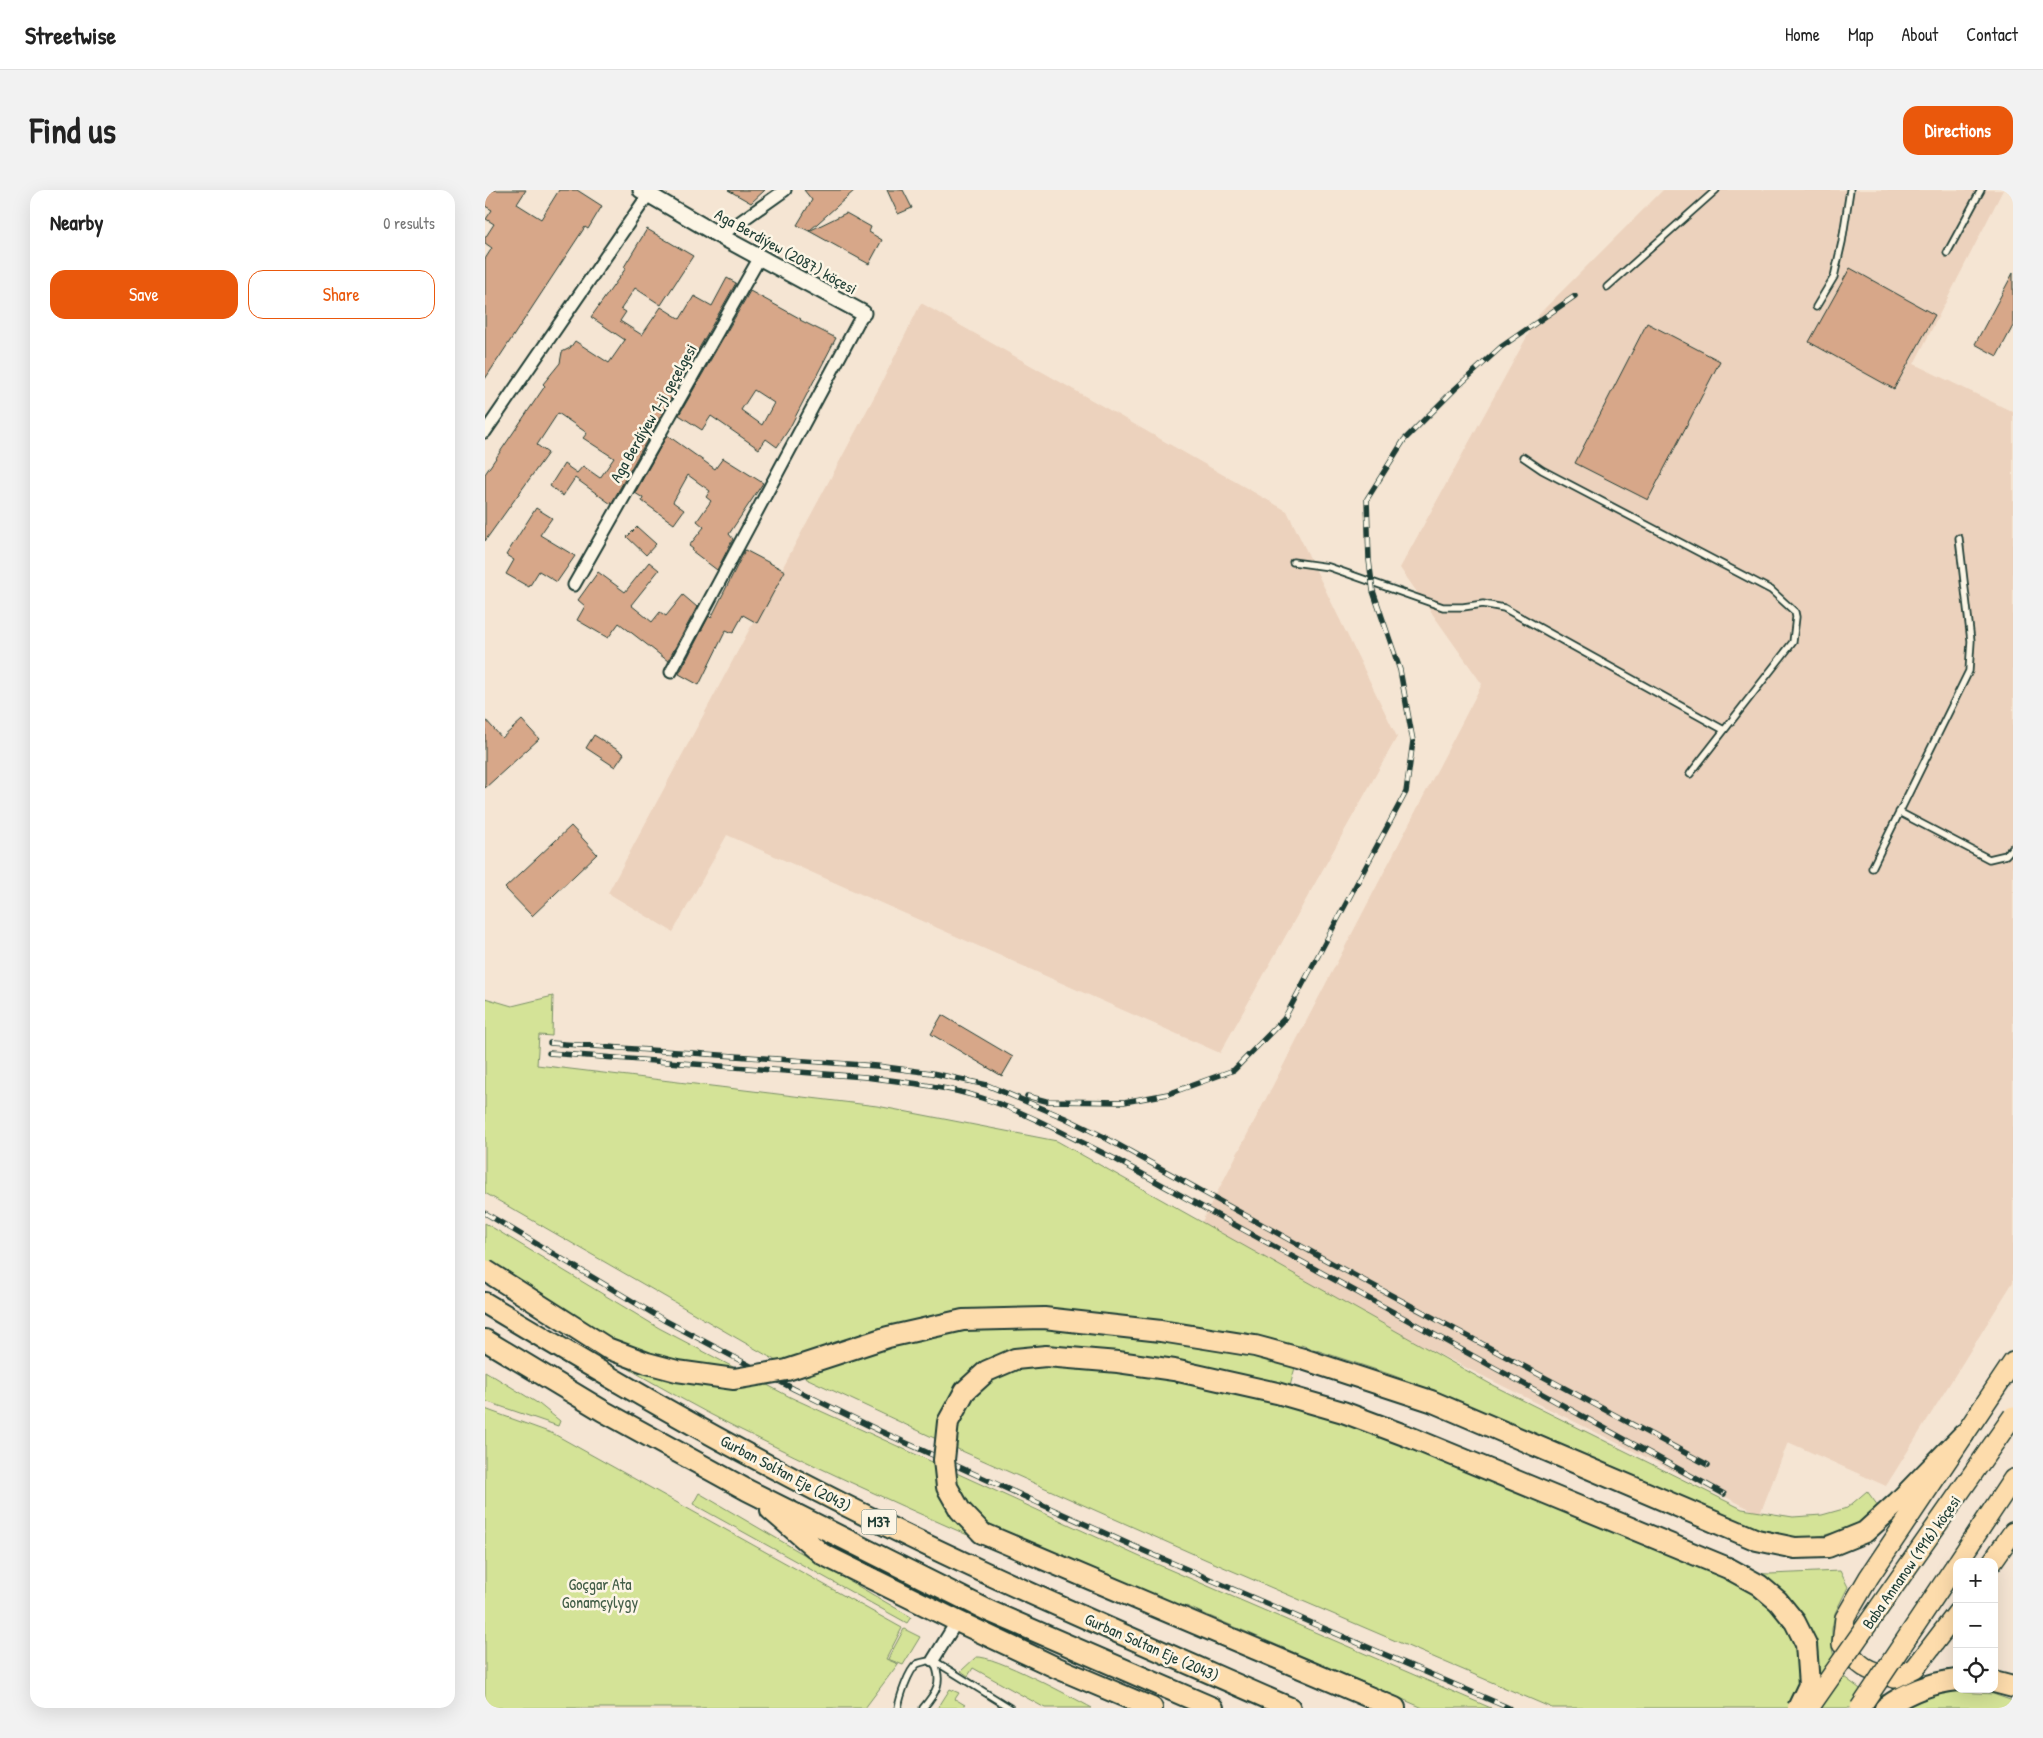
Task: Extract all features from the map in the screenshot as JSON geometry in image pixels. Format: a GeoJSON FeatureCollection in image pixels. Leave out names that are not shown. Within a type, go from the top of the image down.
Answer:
{"type":"FeatureCollection","features":[{"type":"Feature","properties":{"kind":"highway"},"geometry":{"type":"LineString","coordinates":[[485,1270],[607,1348],[647,1363],[677,1371],[735,1379],[787,1370],[888,1337],[963,1320],[1044,1318],[1161,1331],[1255,1346],[1303,1359],[1431,1401],[1757,1540],[1795,1548],[1828,1546],[1865,1532],[1897,1503],[1963,1435]]}},
{"type":"Feature","properties":{"kind":"highway","name":"Gurban Soltan Eje (2043)"},"geometry":{"type":"LineString","coordinates":[[485,1303],[617,1382],[765,1464],[884,1524],[1010,1585],[1290,1708]]}},
{"type":"Feature","properties":{"kind":"highway","name":"Gurban Soltan Eje (2043)"},"geometry":{"type":"LineString","coordinates":[[485,1340],[603,1411],[747,1490],[989,1611],[1213,1708]]}},
{"type":"Feature","properties":{"kind":"highway"},"geometry":{"type":"LineString","coordinates":[[1395,1708],[982,1533],[960,1510],[947,1486],[944,1460],[948,1422],[965,1391],[987,1371],[1015,1359],[1046,1356],[1118,1362],[1174,1370],[1277,1393],[1343,1412],[1407,1436],[1728,1568],[1759,1585],[1778,1601],[1795,1622],[1806,1644],[1809,1685],[1798,1708]]}},
{"type":"Feature","properties":{"kind":"highway"},"geometry":{"type":"LineString","coordinates":[[747,1490],[822,1554],[1055,1667],[1152,1708]]}},
{"type":"Feature","properties":{"kind":"highway"},"geometry":{"type":"LineString","coordinates":[[1055,1667],[1120,1708]]}},
{"type":"Feature","properties":{"kind":"highway"},"geometry":{"type":"LineString","coordinates":[[1885,1708],[1910,1691],[1953,1680]]}},
{"type":"Feature","properties":{"kind":"highway"},"geometry":{"type":"LineString","coordinates":[[1998,1683],[2013,1686]]}},
{"type":"Feature","properties":{"kind":"main road"},"geometry":{"type":"LineString","coordinates":[[1953,1618],[1915,1668],[1895,1678],[1871,1672],[1859,1665],[1842,1644],[1845,1618],[1869,1578],[2013,1362]]}},
{"type":"Feature","properties":{"kind":"main road","name":"Baba Annanow (1916) köçesi"},"geometry":{"type":"LineString","coordinates":[[1809,1708],[2013,1416]]}},
{"type":"Feature","properties":{"kind":"main road"},"geometry":{"type":"LineString","coordinates":[[1960,1558],[2013,1479]]}},
{"type":"Feature","properties":{"kind":"main road"},"geometry":{"type":"LineString","coordinates":[[1996,1558],[2013,1532]]}},
{"type":"Feature","properties":{"kind":"main road"},"geometry":{"type":"LineString","coordinates":[[1861,1708],[1953,1569]]}},
{"type":"Feature","properties":{"kind":"street"},"geometry":{"type":"LineString","coordinates":[[720,236],[785,190]]}},
{"type":"Feature","properties":{"kind":"street"},"geometry":{"type":"LineString","coordinates":[[485,432],[647,192]]}},
{"type":"Feature","properties":{"kind":"street","name":"Aga Berdiýew (2087) köçesi"},"geometry":{"type":"LineString","coordinates":[[647,192],[720,236],[863,313]]}},
{"type":"Feature","properties":{"kind":"street","name":"Aga Berdiýew 1-ji geçelgesi"},"geometry":{"type":"LineString","coordinates":[[574,585],[760,257]]}},
{"type":"Feature","properties":{"kind":"street"},"geometry":{"type":"LineString","coordinates":[[671,672],[863,313]]}},
{"type":"Feature","properties":{"kind":"street"},"geometry":{"type":"LineString","coordinates":[[933,1660],[957,1621]]}},
{"type":"Feature","properties":{"kind":"lane"},"geometry":{"type":"LineString","coordinates":[[1607,287],[1716,190]]}},
{"type":"Feature","properties":{"kind":"lane"},"geometry":{"type":"LineString","coordinates":[[1817,307],[1834,277],[1842,242],[1850,190]]}},
{"type":"Feature","properties":{"kind":"lane"},"geometry":{"type":"LineString","coordinates":[[1947,253],[1981,190]]}},
{"type":"Feature","properties":{"kind":"lane"},"geometry":{"type":"LineString","coordinates":[[1523,457],[1542,470],[1771,590],[1795,612],[1793,642],[1690,774]]}},
{"type":"Feature","properties":{"kind":"lane"},"geometry":{"type":"LineString","coordinates":[[1872,868],[1969,671],[1971,641],[1959,538]]}},
{"type":"Feature","properties":{"kind":"lane"},"geometry":{"type":"LineString","coordinates":[[1293,562],[1329,567],[1443,607],[1483,604],[1504,608],[1724,730]]}},
{"type":"Feature","properties":{"kind":"lane"},"geometry":{"type":"LineString","coordinates":[[1899,812],[1989,859],[2006,855],[2013,847]]}},
{"type":"Feature","properties":{"kind":"lane"},"geometry":{"type":"LineString","coordinates":[[923,1708],[939,1683],[939,1673],[933,1660]]}},
{"type":"Feature","properties":{"kind":"lane"},"geometry":{"type":"LineString","coordinates":[[898,1708],[901,1694],[912,1671],[918,1664],[933,1660],[1010,1708]]}},
{"type":"Feature","properties":{"kind":"shaded area"},"geometry":{"type":"Polygon","coordinates":[[[1663,190],[2003,190],[1914,364],[2013,412],[2013,1282],[1886,1486],[1788,1442],[1760,1514],[1196,1233],[1482,684],[1400,568],[1540,313],[1663,190]]]}},
{"type":"Feature","properties":{"kind":"shaded area"},"geometry":{"type":"Polygon","coordinates":[[[921,303],[1287,511],[1397,737],[1220,1053],[727,835],[673,932],[608,893],[880,386],[921,303]]]}},
{"type":"Feature","properties":{"kind":"green space"},"geometry":{"type":"Polygon","coordinates":[[[553,996],[552,1036],[539,1035],[537,1065],[877,1106],[1057,1141],[1494,1386],[1742,1509],[1793,1517],[1822,1515],[1847,1508],[1867,1491],[1881,1510],[1869,1517],[1845,1529],[1819,1536],[1793,1538],[1779,1536],[1742,1523],[1449,1397],[1392,1375],[1301,1345],[1286,1401],[1340,1418],[1723,1572],[1770,1574],[1840,1571],[1848,1587],[1835,1613],[1832,1629],[1832,1648],[1834,1657],[1844,1677],[1863,1691],[1894,1697],[1943,1691],[1993,1694],[2013,1701],[2013,1708],[1552,1708],[1207,1560],[962,1451],[806,1378],[485,1193],[485,998],[512,1006],[553,996]]]}},
{"type":"Feature","properties":{"kind":"green space"},"geometry":{"type":"Polygon","coordinates":[[[485,1223],[659,1328],[790,1397],[1138,1556],[1491,1708],[1423,1708],[1186,1606],[1177,1627],[903,1506],[741,1430],[611,1359],[485,1282],[485,1223]]]}},
{"type":"Feature","properties":{"kind":"green space"},"geometry":{"type":"Polygon","coordinates":[[[485,1371],[539,1404],[560,1421],[558,1426],[485,1401],[485,1371]]]}},
{"type":"Feature","properties":{"kind":"green space","name":"Goçgar Ata Gonamçylygy"},"geometry":{"type":"Polygon","coordinates":[[[485,1409],[554,1434],[902,1628],[886,1659],[898,1664],[865,1708],[485,1708],[485,1409]]]}},
{"type":"Feature","properties":{"kind":"green space"},"geometry":{"type":"Polygon","coordinates":[[[699,1493],[911,1617],[907,1623],[693,1504],[699,1493]]]}},
{"type":"Feature","properties":{"kind":"green space"},"geometry":{"type":"Polygon","coordinates":[[[904,1629],[920,1637],[903,1665],[888,1659],[904,1629]]]}},
{"type":"Feature","properties":{"kind":"green space"},"geometry":{"type":"Polygon","coordinates":[[[976,1657],[985,1658],[1015,1669],[1092,1708],[1045,1708],[973,1668],[968,1676],[961,1671],[976,1657]]]}},
{"type":"Feature","properties":{"kind":"green space"},"geometry":{"type":"Polygon","coordinates":[[[950,1689],[959,1693],[955,1699],[965,1705],[963,1708],[938,1708],[950,1689]]]}},
{"type":"Feature","properties":{"kind":"building"},"geometry":{"type":"Polygon","coordinates":[[[485,190],[526,190],[517,204],[541,219],[559,190],[577,190],[602,206],[588,229],[585,227],[485,379],[485,259],[492,248],[485,243],[485,238],[494,224],[486,219],[492,210],[485,206],[485,190]]]}},
{"type":"Feature","properties":{"kind":"building"},"geometry":{"type":"Polygon","coordinates":[[[728,190],[765,190],[751,203],[728,190]]]}},
{"type":"Feature","properties":{"kind":"building"},"geometry":{"type":"Polygon","coordinates":[[[804,190],[855,190],[809,231],[797,225],[812,200],[804,190]]]}},
{"type":"Feature","properties":{"kind":"building"},"geometry":{"type":"Polygon","coordinates":[[[887,190],[903,190],[912,208],[898,214],[887,190]]]}},
{"type":"Feature","properties":{"kind":"building"},"geometry":{"type":"Polygon","coordinates":[[[846,213],[871,227],[869,232],[882,240],[869,264],[809,231],[846,213]]]}},
{"type":"Feature","properties":{"kind":"building"},"geometry":{"type":"Polygon","coordinates":[[[647,229],[693,256],[661,305],[635,288],[621,309],[626,312],[620,321],[642,335],[661,307],[680,319],[694,296],[712,306],[727,278],[736,283],[611,504],[575,478],[563,496],[550,486],[564,464],[577,473],[583,466],[600,478],[614,458],[583,438],[587,433],[558,413],[537,445],[548,453],[485,541],[485,474],[545,386],[543,384],[560,363],[562,352],[570,348],[575,341],[609,363],[625,340],[591,317],[626,268],[624,267],[647,229]]]}},
{"type":"Feature","properties":{"kind":"building"},"geometry":{"type":"Polygon","coordinates":[[[1850,268],[1935,315],[1894,389],[1809,342],[1850,268]]]}},
{"type":"Feature","properties":{"kind":"building"},"geometry":{"type":"Polygon","coordinates":[[[2013,273],[2013,326],[1997,356],[1975,344],[2013,273]]]}},
{"type":"Feature","properties":{"kind":"building"},"geometry":{"type":"Polygon","coordinates":[[[750,291],[836,338],[789,429],[777,447],[766,439],[759,449],[711,416],[702,430],[679,415],[750,291]],[[754,390],[741,410],[762,425],[774,403],[754,390]]]}},
{"type":"Feature","properties":{"kind":"building"},"geometry":{"type":"Polygon","coordinates":[[[1647,323],[1720,361],[1648,500],[1575,463],[1647,323]]]}},
{"type":"Feature","properties":{"kind":"building"},"geometry":{"type":"Polygon","coordinates":[[[667,435],[715,469],[723,458],[763,483],[729,534],[733,539],[717,570],[692,551],[693,549],[689,546],[704,527],[697,521],[711,501],[706,497],[710,491],[688,475],[673,502],[684,510],[674,524],[642,501],[643,498],[635,493],[667,435]]]}},
{"type":"Feature","properties":{"kind":"building"},"geometry":{"type":"Polygon","coordinates":[[[536,508],[552,518],[540,535],[575,556],[557,582],[539,571],[529,587],[506,574],[514,560],[506,555],[536,508]]]}},
{"type":"Feature","properties":{"kind":"building"},"geometry":{"type":"Polygon","coordinates":[[[637,527],[656,544],[646,555],[627,537],[637,527]]]}},
{"type":"Feature","properties":{"kind":"building"},"geometry":{"type":"Polygon","coordinates":[[[745,550],[785,571],[757,623],[743,615],[733,633],[726,630],[699,685],[679,674],[709,616],[711,618],[745,550]]]}},
{"type":"Feature","properties":{"kind":"building"},"geometry":{"type":"Polygon","coordinates":[[[649,562],[659,570],[631,605],[652,622],[660,612],[666,616],[683,595],[697,607],[668,661],[619,623],[608,638],[577,620],[585,606],[578,600],[598,572],[625,592],[649,562]]]}},
{"type":"Feature","properties":{"kind":"building"},"geometry":{"type":"Polygon","coordinates":[[[485,719],[502,738],[522,720],[539,739],[485,788],[485,719]]]}},
{"type":"Feature","properties":{"kind":"building"},"geometry":{"type":"Polygon","coordinates":[[[594,735],[624,754],[615,767],[586,748],[594,735]]]}},
{"type":"Feature","properties":{"kind":"building"},"geometry":{"type":"Polygon","coordinates":[[[571,826],[597,854],[532,916],[505,888],[571,826]]]}},
{"type":"Feature","properties":{"kind":"building"},"geometry":{"type":"Polygon","coordinates":[[[942,1015],[1013,1057],[1002,1076],[931,1034],[942,1015]]]}},
{"type":"Feature","properties":{"kind":"railway"},"geometry":{"type":"LineString","coordinates":[[1027,1096],[1046,1101],[1124,1102],[1168,1094],[1234,1070],[1284,1019],[1406,792],[1413,741],[1400,670],[1373,591],[1369,560],[1367,499],[1404,440],[1455,389],[1501,347],[1575,296]]}},
{"type":"Feature","properties":{"kind":"railway"},"geometry":{"type":"LineString","coordinates":[[550,1043],[877,1066],[932,1073],[987,1085],[1102,1136],[1335,1265],[1708,1465]]}},
{"type":"Feature","properties":{"kind":"railway"},"geometry":{"type":"LineString","coordinates":[[549,1053],[865,1077],[939,1087],[999,1104],[1033,1118],[1115,1159],[1724,1494]]}},
{"type":"Feature","properties":{"kind":"railway"},"geometry":{"type":"LineString","coordinates":[[485,1213],[664,1320],[794,1389],[880,1431],[1142,1550],[1509,1708]]}}]}
